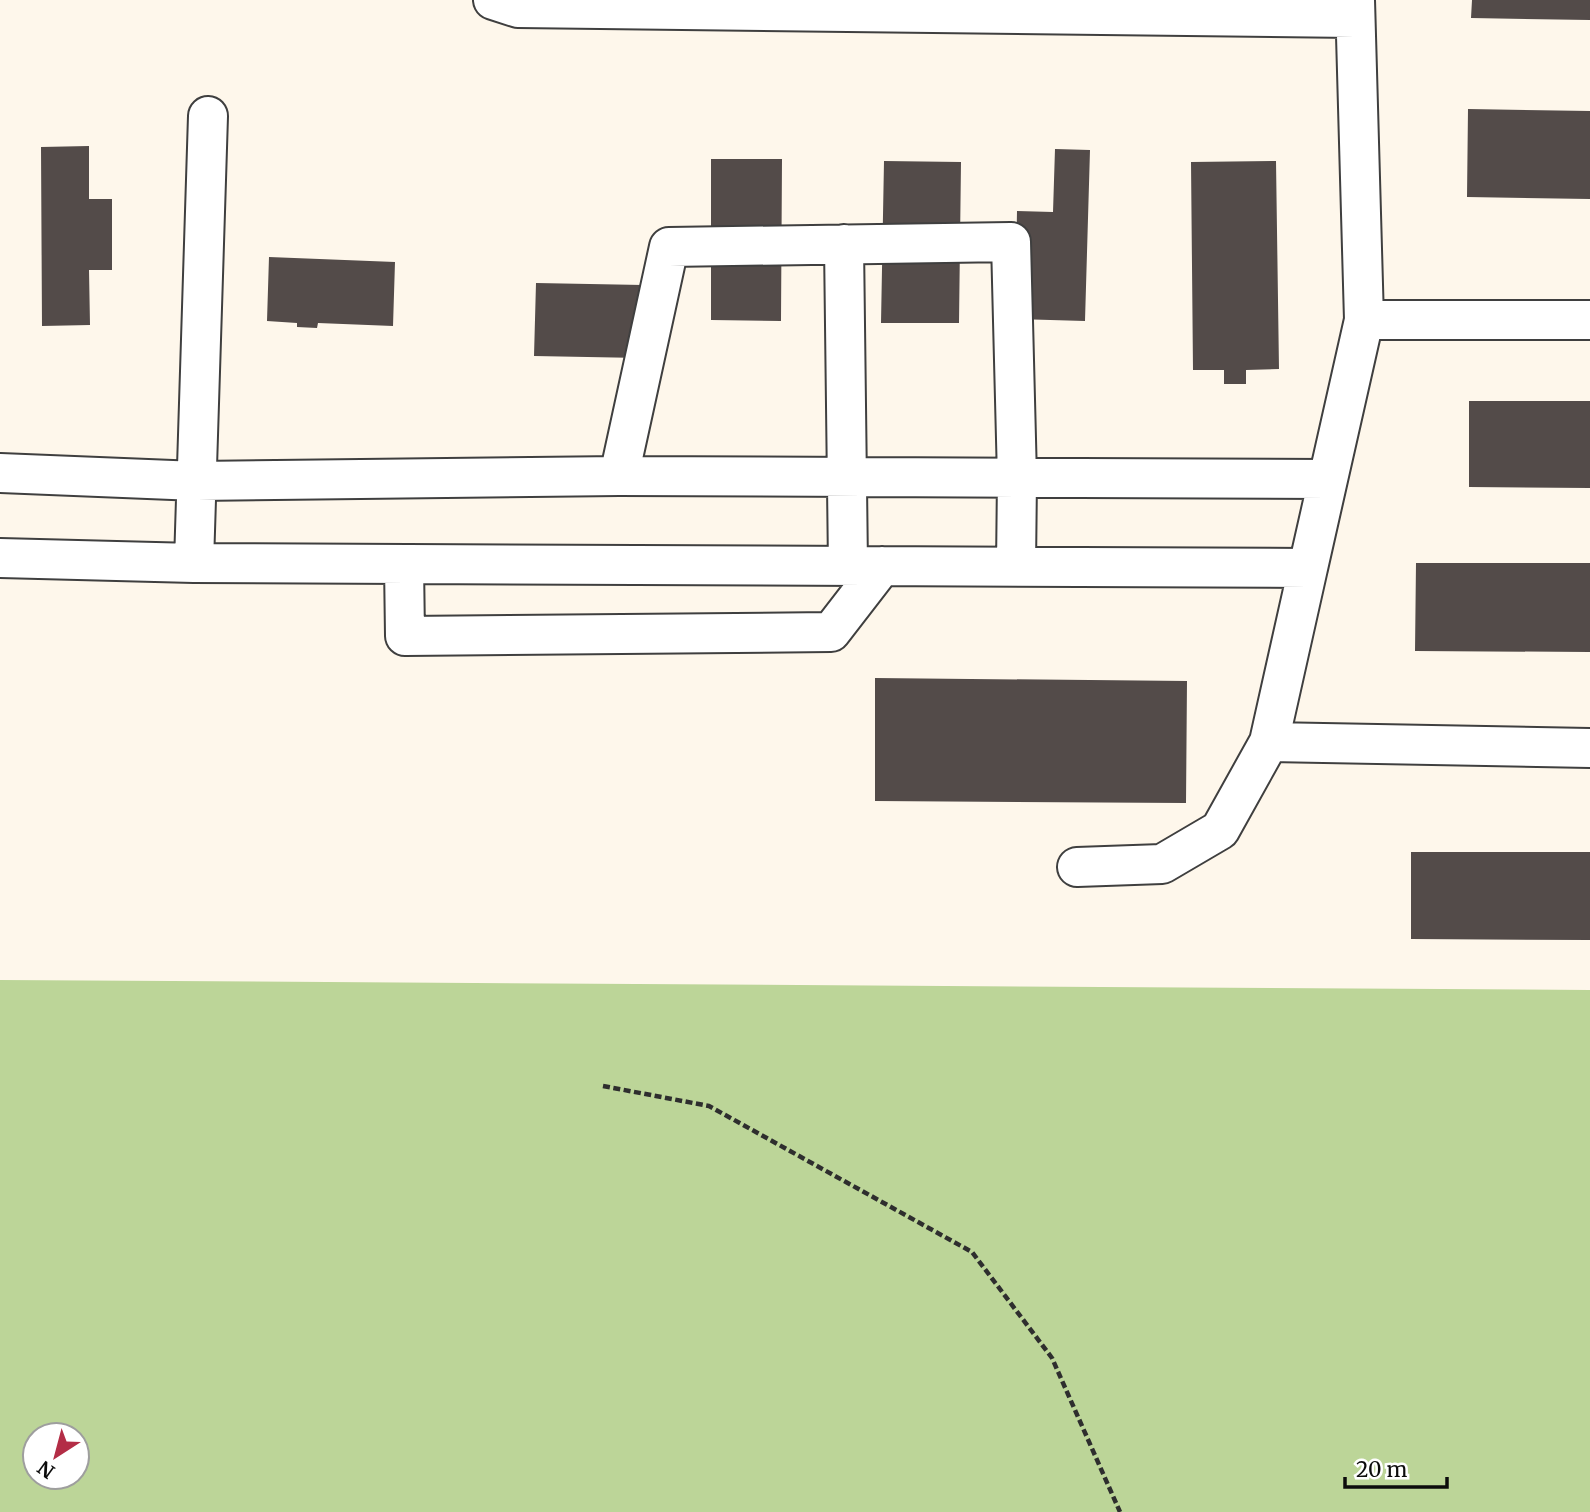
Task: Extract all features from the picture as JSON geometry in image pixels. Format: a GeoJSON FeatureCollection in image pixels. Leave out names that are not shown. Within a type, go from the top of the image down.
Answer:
{"type":"FeatureCollection","features":[{"type":"Feature","properties":{"kind":"lane"},"geometry":{"type":"LineString","coordinates":[[493,0],[518,8],[1355,9],[1364,320],[1269,742],[1220,830],[1162,864],[1077,867]]}},
{"type":"Feature","properties":{"kind":"lane"},"geometry":{"type":"LineString","coordinates":[[194,563],[208,116]]}},
{"type":"Feature","properties":{"kind":"lane"},"geometry":{"type":"LineString","coordinates":[[619,476],[669,247],[1011,243],[1017,478],[1016,566]]}},
{"type":"Feature","properties":{"kind":"lane"},"geometry":{"type":"LineString","coordinates":[[404,564],[405,636],[831,632],[865,566],[848,477],[844,244]]}},
{"type":"Feature","properties":{"kind":"lane"},"geometry":{"type":"LineString","coordinates":[[1364,320],[1590,320]]}},
{"type":"Feature","properties":{"kind":"lane"},"geometry":{"type":"LineString","coordinates":[[0,473],[198,481],[619,476],[1328,479]]}},
{"type":"Feature","properties":{"kind":"lane"},"geometry":{"type":"LineString","coordinates":[[0,558],[194,563],[1308,568]]}},
{"type":"Feature","properties":{"kind":"lane"},"geometry":{"type":"LineString","coordinates":[[1269,742],[1590,748]]}},
{"type":"Feature","properties":{"kind":"path"},"geometry":{"type":"LineString","coordinates":[[603,1086],[709,1106],[972,1252],[1052,1358],[1120,1512]]}},
{"type":"Feature","properties":{"kind":"green space"},"geometry":{"type":"Polygon","coordinates":[[[0,980],[1590,990],[1590,1512],[0,1512],[0,980]]]}},
{"type":"Feature","properties":{"kind":"building"},"geometry":{"type":"Polygon","coordinates":[[[1472,0],[1590,0],[1590,20],[1471,18],[1472,0]]]}},
{"type":"Feature","properties":{"kind":"building"},"geometry":{"type":"Polygon","coordinates":[[[1468,109],[1590,111],[1590,199],[1467,197],[1468,109]]]}},
{"type":"Feature","properties":{"kind":"building"},"geometry":{"type":"Polygon","coordinates":[[[89,146],[89,199],[112,199],[112,270],[89,270],[90,325],[42,326],[41,147],[89,146]]]}},
{"type":"Feature","properties":{"kind":"building"},"geometry":{"type":"Polygon","coordinates":[[[1055,149],[1090,150],[1085,321],[1015,319],[1017,211],[1053,212],[1055,149]]]}},
{"type":"Feature","properties":{"kind":"building"},"geometry":{"type":"Polygon","coordinates":[[[711,159],[782,159],[781,321],[711,320],[711,159]]]}},
{"type":"Feature","properties":{"kind":"building"},"geometry":{"type":"Polygon","coordinates":[[[884,161],[961,162],[959,323],[881,323],[884,161]]]}},
{"type":"Feature","properties":{"kind":"building"},"geometry":{"type":"Polygon","coordinates":[[[1276,161],[1279,369],[1246,370],[1246,384],[1224,384],[1224,370],[1193,370],[1191,162],[1276,161]]]}},
{"type":"Feature","properties":{"kind":"building"},"geometry":{"type":"Polygon","coordinates":[[[269,257],[395,262],[393,326],[318,323],[317,328],[297,327],[297,323],[267,321],[269,257]]]}},
{"type":"Feature","properties":{"kind":"building"},"geometry":{"type":"Polygon","coordinates":[[[536,283],[643,285],[641,358],[534,356],[536,283]]]}},
{"type":"Feature","properties":{"kind":"building"},"geometry":{"type":"Polygon","coordinates":[[[1469,401],[1590,401],[1590,488],[1469,487],[1469,401]]]}},
{"type":"Feature","properties":{"kind":"building"},"geometry":{"type":"Polygon","coordinates":[[[1416,563],[1590,563],[1590,652],[1415,651],[1416,563]]]}},
{"type":"Feature","properties":{"kind":"building"},"geometry":{"type":"Polygon","coordinates":[[[875,678],[1187,681],[1186,803],[875,801],[875,678]]]}},
{"type":"Feature","properties":{"kind":"building"},"geometry":{"type":"Polygon","coordinates":[[[1411,852],[1590,852],[1590,940],[1411,939],[1411,852]]]}}]}
